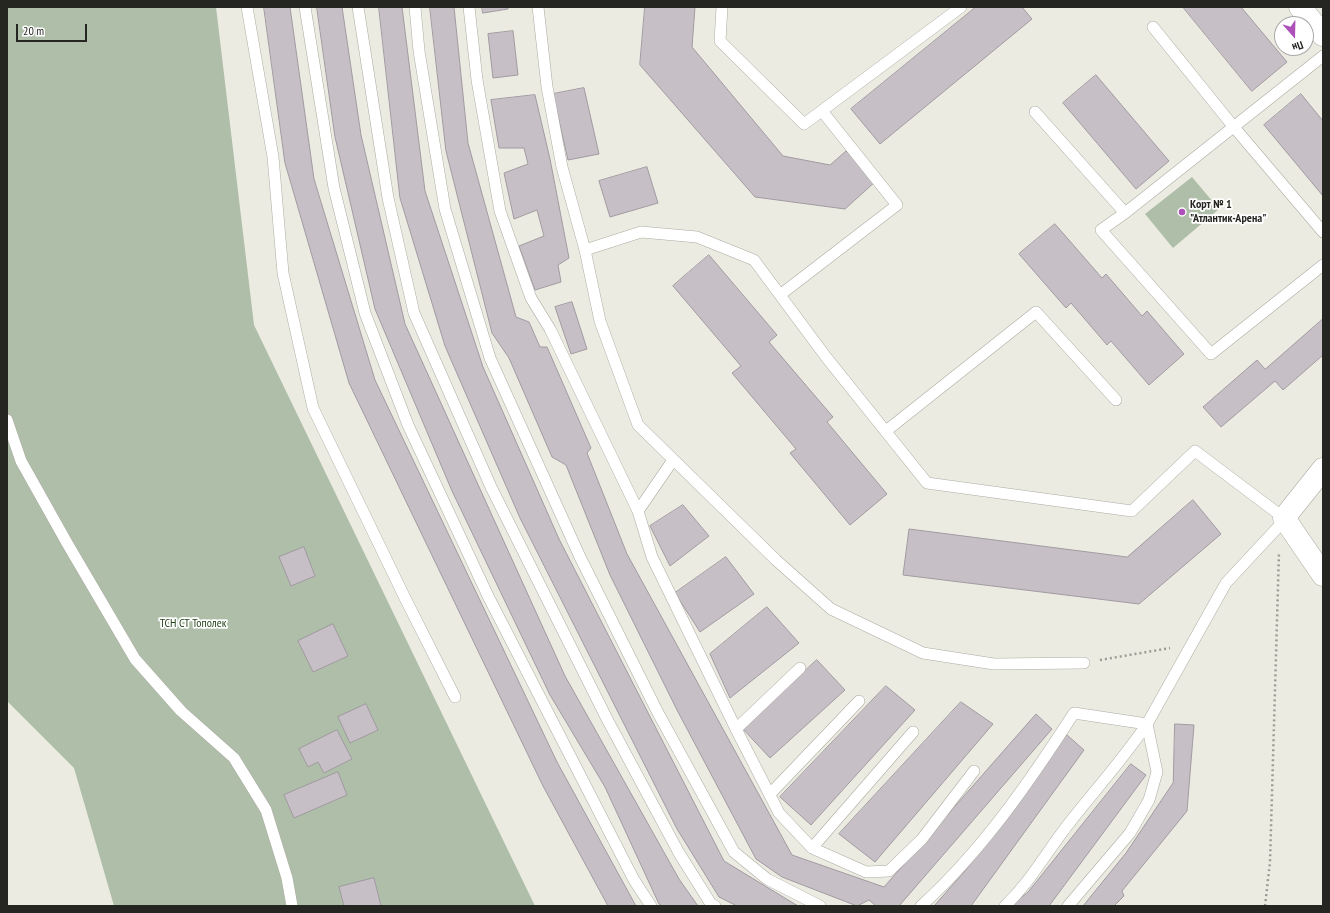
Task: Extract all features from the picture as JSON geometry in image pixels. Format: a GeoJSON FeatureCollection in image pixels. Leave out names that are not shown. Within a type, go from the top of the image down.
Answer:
{"type":"FeatureCollection","features":[{"type":"Feature","properties":{"kind":"street"},"geometry":{"type":"LineString","coordinates":[[1300,7],[1323,35]]}},
{"type":"Feature","properties":{"kind":"street"},"geometry":{"type":"LineString","coordinates":[[1319,479],[1284,518],[1323,575]]}},
{"type":"Feature","properties":{"kind":"lane"},"geometry":{"type":"LineString","coordinates":[[247,7],[273,157],[283,273],[313,408],[404,596],[455,697]]}},
{"type":"Feature","properties":{"kind":"lane"},"geometry":{"type":"LineString","coordinates":[[305,7],[338,202],[365,313],[408,425],[488,596],[634,880],[651,906]]}},
{"type":"Feature","properties":{"kind":"lane"},"geometry":{"type":"LineString","coordinates":[[358,7],[388,198],[414,313],[491,487],[607,719],[679,853],[712,904],[715,906]]}},
{"type":"Feature","properties":{"kind":"lane"},"geometry":{"type":"LineString","coordinates":[[415,7],[419,51],[445,209],[490,358],[509,401],[587,571],[657,711],[734,852],[767,879],[820,906]]}},
{"type":"Feature","properties":{"kind":"lane"},"geometry":{"type":"LineString","coordinates":[[468,7],[477,80],[500,211],[531,298],[557,343],[638,512],[652,557],[779,813],[812,848],[866,872],[889,871],[922,839],[974,771]]}},
{"type":"Feature","properties":{"kind":"lane"},"geometry":{"type":"LineString","coordinates":[[538,7],[547,87],[562,167],[584,250],[600,321],[638,425],[776,560],[831,609],[923,653],[994,664],[1084,663]]}},
{"type":"Feature","properties":{"kind":"lane"},"geometry":{"type":"LineString","coordinates":[[722,7],[720,41],[804,124],[961,7]]}},
{"type":"Feature","properties":{"kind":"lane"},"geometry":{"type":"LineString","coordinates":[[1153,27],[1233,126],[1323,232]]}},
{"type":"Feature","properties":{"kind":"lane"},"geometry":{"type":"LineString","coordinates":[[1323,56],[1125,213],[1101,230],[1211,354],[1323,265]]}},
{"type":"Feature","properties":{"kind":"lane"},"geometry":{"type":"LineString","coordinates":[[780,295],[897,205],[822,111]]}},
{"type":"Feature","properties":{"kind":"lane"},"geometry":{"type":"LineString","coordinates":[[1035,112],[1125,213]]}},
{"type":"Feature","properties":{"kind":"lane"},"geometry":{"type":"LineString","coordinates":[[584,250],[641,232],[697,237],[754,260],[826,357],[926,483],[1132,511],[1195,451],[1284,518],[1280,526],[1226,583],[1147,724],[1131,748],[1069,823],[1023,888],[1004,906]]}},
{"type":"Feature","properties":{"kind":"lane"},"geometry":{"type":"LineString","coordinates":[[886,431],[1036,312],[1116,400]]}},
{"type":"Feature","properties":{"kind":"lane"},"geometry":{"type":"LineString","coordinates":[[7,420],[21,461],[135,659],[181,711],[234,758],[266,810],[287,878],[292,906]]}},
{"type":"Feature","properties":{"kind":"lane"},"geometry":{"type":"LineString","coordinates":[[638,512],[673,460]]}},
{"type":"Feature","properties":{"kind":"lane"},"geometry":{"type":"LineString","coordinates":[[736,729],[800,668]]}},
{"type":"Feature","properties":{"kind":"lane"},"geometry":{"type":"LineString","coordinates":[[770,794],[859,701]]}},
{"type":"Feature","properties":{"kind":"lane"},"geometry":{"type":"LineString","coordinates":[[921,906],[941,888],[990,832],[1048,754],[1074,713],[1147,724]]}},
{"type":"Feature","properties":{"kind":"lane"},"geometry":{"type":"LineString","coordinates":[[1068,906],[1130,833],[1149,800],[1157,772],[1147,724]]}},
{"type":"Feature","properties":{"kind":"lane"},"geometry":{"type":"LineString","coordinates":[[812,848],[913,732]]}},
{"type":"Feature","properties":{"kind":"path"},"geometry":{"type":"LineString","coordinates":[[1265,906],[1270,862],[1279,554],[1284,518]]}},
{"type":"Feature","properties":{"kind":"path"},"geometry":{"type":"LineString","coordinates":[[1084,663],[1192,643]]}},
{"type":"Feature","properties":{"kind":"green space","name":"ТСН СТ Тополек"},"geometry":{"type":"Polygon","coordinates":[[[7,7],[216,7],[254,325],[535,906],[114,906],[74,768],[7,701],[7,7]]]}},
{"type":"Feature","properties":{"kind":"green space","name":"Корт № 1 \"Атлантик-Арена\""},"geometry":{"type":"Polygon","coordinates":[[[1192,177],[1219,209],[1173,248],[1145,214],[1192,177]]]}},
{"type":"Feature","properties":{"kind":"building"},"geometry":{"type":"Polygon","coordinates":[[[264,7],[290,7],[314,179],[375,380],[557,762],[636,906],[608,906],[543,786],[349,383],[285,163],[264,7]]]}},
{"type":"Feature","properties":{"kind":"building"},"geometry":{"type":"Polygon","coordinates":[[[317,7],[342,7],[361,135],[405,324],[565,676],[679,879],[698,906],[662,906],[659,904],[605,787],[550,695],[452,491],[375,309],[335,137],[317,7]]]}},
{"type":"Feature","properties":{"kind":"building"},"geometry":{"type":"Polygon","coordinates":[[[379,7],[402,7],[425,191],[483,367],[559,539],[724,861],[798,906],[737,906],[719,897],[677,829],[520,518],[445,346],[400,198],[379,7]]]}},
{"type":"Feature","properties":{"kind":"building"},"geometry":{"type":"Polygon","coordinates":[[[430,7],[454,7],[468,143],[516,317],[529,322],[540,347],[547,347],[591,448],[587,453],[627,554],[792,855],[884,887],[1036,714],[1052,729],[899,906],[876,906],[869,900],[857,906],[782,877],[756,859],[677,710],[610,575],[566,465],[552,457],[509,358],[492,333],[446,151],[430,7]]]}},
{"type":"Feature","properties":{"kind":"building"},"geometry":{"type":"Polygon","coordinates":[[[482,7],[508,7],[508,9],[483,13],[482,7]]]}},
{"type":"Feature","properties":{"kind":"building"},"geometry":{"type":"Polygon","coordinates":[[[645,7],[695,7],[692,47],[783,156],[830,165],[846,151],[876,181],[845,209],[755,197],[640,65],[645,7]]]}},
{"type":"Feature","properties":{"kind":"building"},"geometry":{"type":"Polygon","coordinates":[[[976,7],[1022,7],[1032,19],[880,144],[851,109],[976,7]]]}},
{"type":"Feature","properties":{"kind":"building"},"geometry":{"type":"Polygon","coordinates":[[[1183,7],[1241,7],[1274,46],[1274,56],[1282,56],[1287,62],[1252,91],[1183,7]]]}},
{"type":"Feature","properties":{"kind":"building"},"geometry":{"type":"Polygon","coordinates":[[[513,31],[518,75],[493,78],[488,34],[513,31]]]}},
{"type":"Feature","properties":{"kind":"building"},"geometry":{"type":"Polygon","coordinates":[[[1096,75],[1169,161],[1136,189],[1063,103],[1096,75]]]}},
{"type":"Feature","properties":{"kind":"building"},"geometry":{"type":"Polygon","coordinates":[[[584,88],[599,154],[568,160],[553,94],[584,88]]]}},
{"type":"Feature","properties":{"kind":"building"},"geometry":{"type":"Polygon","coordinates":[[[1301,94],[1323,121],[1323,196],[1264,125],[1301,94]]]}},
{"type":"Feature","properties":{"kind":"building"},"geometry":{"type":"Polygon","coordinates":[[[535,95],[550,159],[569,258],[558,265],[561,282],[535,290],[519,246],[544,236],[537,210],[514,219],[504,173],[528,164],[524,148],[499,148],[491,100],[535,95]]]}},
{"type":"Feature","properties":{"kind":"building"},"geometry":{"type":"Polygon","coordinates":[[[647,167],[658,203],[610,217],[599,181],[647,167]]]}},
{"type":"Feature","properties":{"kind":"building"},"geometry":{"type":"Polygon","coordinates":[[[1055,224],[1102,278],[1106,274],[1142,316],[1147,311],[1184,354],[1149,385],[1111,341],[1107,345],[1071,303],[1066,308],[1019,254],[1055,224]]]}},
{"type":"Feature","properties":{"kind":"building"},"geometry":{"type":"Polygon","coordinates":[[[709,255],[777,335],[769,342],[833,417],[827,422],[887,494],[850,525],[790,453],[796,449],[732,373],[741,366],[673,286],[709,255]]]}},
{"type":"Feature","properties":{"kind":"building"},"geometry":{"type":"Polygon","coordinates":[[[572,302],[587,349],[571,354],[555,307],[572,302]]]}},
{"type":"Feature","properties":{"kind":"building"},"geometry":{"type":"Polygon","coordinates":[[[1323,319],[1323,355],[1283,390],[1275,381],[1221,427],[1203,407],[1257,360],[1265,369],[1323,319]]]}},
{"type":"Feature","properties":{"kind":"building"},"geometry":{"type":"Polygon","coordinates":[[[1193,500],[1221,534],[1139,604],[903,575],[909,529],[1127,557],[1193,500]]]}},
{"type":"Feature","properties":{"kind":"building"},"geometry":{"type":"Polygon","coordinates":[[[683,505],[709,536],[670,566],[650,526],[683,505]]]}},
{"type":"Feature","properties":{"kind":"building"},"geometry":{"type":"Polygon","coordinates":[[[304,547],[315,576],[291,586],[279,557],[304,547]]]}},
{"type":"Feature","properties":{"kind":"building"},"geometry":{"type":"Polygon","coordinates":[[[726,557],[754,594],[700,632],[675,593],[726,557]]]}},
{"type":"Feature","properties":{"kind":"building"},"geometry":{"type":"Polygon","coordinates":[[[767,607],[799,643],[730,698],[710,654],[767,607]]]}},
{"type":"Feature","properties":{"kind":"building"},"geometry":{"type":"Polygon","coordinates":[[[333,624],[348,656],[313,672],[298,641],[333,624]]]}},
{"type":"Feature","properties":{"kind":"building"},"geometry":{"type":"Polygon","coordinates":[[[817,660],[845,690],[770,758],[742,728],[817,660]]]}},
{"type":"Feature","properties":{"kind":"building"},"geometry":{"type":"Polygon","coordinates":[[[886,686],[915,710],[811,825],[780,797],[886,686]]]}},
{"type":"Feature","properties":{"kind":"building"},"geometry":{"type":"Polygon","coordinates":[[[961,702],[993,724],[875,862],[839,834],[961,702]]]}},
{"type":"Feature","properties":{"kind":"building"},"geometry":{"type":"Polygon","coordinates":[[[366,704],[378,730],[350,743],[338,717],[366,704]]]}},
{"type":"Feature","properties":{"kind":"building"},"geometry":{"type":"Polygon","coordinates":[[[1175,724],[1194,725],[1187,811],[1122,891],[1124,896],[1114,906],[1083,906],[1126,853],[1173,783],[1175,724]]]}},
{"type":"Feature","properties":{"kind":"building"},"geometry":{"type":"Polygon","coordinates":[[[337,730],[352,759],[324,773],[318,762],[308,767],[299,749],[337,730]]]}},
{"type":"Feature","properties":{"kind":"building"},"geometry":{"type":"Polygon","coordinates":[[[1067,735],[1084,750],[971,906],[934,906],[965,871],[1067,735]]]}},
{"type":"Feature","properties":{"kind":"building"},"geometry":{"type":"Polygon","coordinates":[[[1131,764],[1146,775],[1049,906],[1011,906],[1028,892],[1131,764]]]}},
{"type":"Feature","properties":{"kind":"building"},"geometry":{"type":"Polygon","coordinates":[[[338,772],[347,795],[294,818],[284,795],[338,772]]]}},
{"type":"Feature","properties":{"kind":"building"},"geometry":{"type":"Polygon","coordinates":[[[374,878],[381,906],[344,906],[339,887],[374,878]]]}},
{"type":"Feature","properties":{"kind":"place","name":"Корт № 1 \"Атлантик-Арена\""},"geometry":{"type":"Point","coordinates":[1182,212]}}]}
